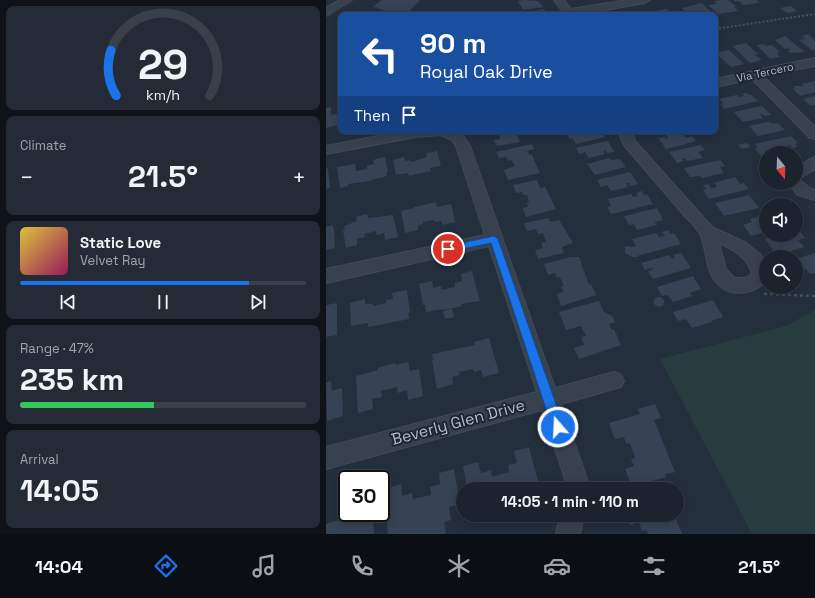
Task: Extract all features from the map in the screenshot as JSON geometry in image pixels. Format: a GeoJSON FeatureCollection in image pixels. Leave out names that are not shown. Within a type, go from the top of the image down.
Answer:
{"type":"FeatureCollection","features":[{"type":"Feature","properties":{"kind":"street"},"geometry":{"type":"LineString","coordinates":[[326,13],[347,0]]}},
{"type":"Feature","properties":{"kind":"street"},"geometry":{"type":"LineString","coordinates":[[559,0],[568,12]]}},
{"type":"Feature","properties":{"kind":"street"},"geometry":{"type":"LineString","coordinates":[[581,12],[645,0]]}},
{"type":"Feature","properties":{"kind":"street","name":"Via Tercero"},"geometry":{"type":"LineString","coordinates":[[718,82],[815,62]]}},
{"type":"Feature","properties":{"kind":"street"},"geometry":{"type":"LineString","coordinates":[[755,75],[815,135]]}},
{"type":"Feature","properties":{"kind":"street"},"geometry":{"type":"LineString","coordinates":[[326,150],[411,134]]}},
{"type":"Feature","properties":{"kind":"street"},"geometry":{"type":"LineString","coordinates":[[450,134],[457,137],[463,146],[577,482]]}},
{"type":"Feature","properties":{"kind":"street"},"geometry":{"type":"LineString","coordinates":[[626,134],[629,142],[706,231],[712,257],[722,276],[729,284],[739,286],[758,280],[761,276],[761,269],[756,261],[747,252],[724,238],[706,231]]}},
{"type":"Feature","properties":{"kind":"street"},"geometry":{"type":"LineString","coordinates":[[803,170],[815,162]]}},
{"type":"Feature","properties":{"kind":"street"},"geometry":{"type":"LineString","coordinates":[[800,190],[810,195],[815,195]]}},
{"type":"Feature","properties":{"kind":"street"},"geometry":{"type":"LineString","coordinates":[[326,276],[494,239]]}},
{"type":"Feature","properties":{"kind":"street","name":"Beverly Glen Drive"},"geometry":{"type":"LineString","coordinates":[[326,458],[614,380]]}},
{"type":"Feature","properties":{"kind":"street"},"geometry":{"type":"LineString","coordinates":[[568,534],[571,522]]}},
{"type":"Feature","properties":{"kind":"path"},"geometry":{"type":"LineString","coordinates":[[718,28],[734,25],[764,23],[815,14]]}},
{"type":"Feature","properties":{"kind":"path"},"geometry":{"type":"LineString","coordinates":[[739,286],[752,294],[815,296]]}},
{"type":"Feature","properties":{"kind":"green space"},"geometry":{"type":"Polygon","coordinates":[[[815,310],[815,534],[752,534],[660,359],[786,326],[815,310]]]}},
{"type":"Feature","properties":{"kind":"building"},"geometry":{"type":"Polygon","coordinates":[[[381,0],[420,0],[409,12],[398,12],[380,10],[381,9],[378,9],[379,8],[373,7],[381,0]]]}},
{"type":"Feature","properties":{"kind":"building"},"geometry":{"type":"Polygon","coordinates":[[[728,0],[736,6],[734,7],[738,11],[718,14],[718,12],[716,12],[708,5],[717,4],[714,1],[728,0]]]}},
{"type":"Feature","properties":{"kind":"building"},"geometry":{"type":"Polygon","coordinates":[[[733,0],[757,0],[760,3],[743,5],[739,1],[735,2],[733,0]]]}},
{"type":"Feature","properties":{"kind":"building"},"geometry":{"type":"Polygon","coordinates":[[[518,1],[538,1],[543,7],[523,10],[518,1]]]}},
{"type":"Feature","properties":{"kind":"building"},"geometry":{"type":"Polygon","coordinates":[[[702,3],[711,12],[686,12],[682,8],[702,3]]]}},
{"type":"Feature","properties":{"kind":"building"},"geometry":{"type":"Polygon","coordinates":[[[791,6],[797,11],[787,13],[780,8],[791,6]]]}},
{"type":"Feature","properties":{"kind":"building"},"geometry":{"type":"Polygon","coordinates":[[[544,9],[546,12],[528,12],[544,9]]]}},
{"type":"Feature","properties":{"kind":"building"},"geometry":{"type":"Polygon","coordinates":[[[667,9],[670,12],[655,12],[654,11],[667,9]]]}},
{"type":"Feature","properties":{"kind":"building"},"geometry":{"type":"Polygon","coordinates":[[[678,10],[681,12],[670,12],[678,10]]]}},
{"type":"Feature","properties":{"kind":"building"},"geometry":{"type":"Polygon","coordinates":[[[808,34],[815,41],[815,50],[812,50],[799,40],[805,39],[802,36],[808,34]]]}},
{"type":"Feature","properties":{"kind":"building"},"geometry":{"type":"Polygon","coordinates":[[[785,36],[805,52],[790,53],[788,51],[791,50],[789,48],[785,49],[775,40],[785,36]]]}},
{"type":"Feature","properties":{"kind":"building"},"geometry":{"type":"Polygon","coordinates":[[[746,43],[758,54],[754,55],[762,59],[758,60],[760,61],[750,63],[733,46],[746,43]]]}},
{"type":"Feature","properties":{"kind":"building"},"geometry":{"type":"Polygon","coordinates":[[[764,44],[766,46],[772,45],[780,52],[777,53],[780,57],[770,59],[757,45],[764,44]]]}},
{"type":"Feature","properties":{"kind":"building"},"geometry":{"type":"Polygon","coordinates":[[[729,50],[744,64],[731,67],[718,56],[718,52],[729,50]]]}},
{"type":"Feature","properties":{"kind":"building"},"geometry":{"type":"Polygon","coordinates":[[[815,81],[815,92],[800,96],[793,89],[795,88],[793,86],[804,86],[801,84],[815,81]]]}},
{"type":"Feature","properties":{"kind":"building"},"geometry":{"type":"Polygon","coordinates":[[[747,93],[758,101],[724,109],[720,104],[723,103],[719,99],[737,95],[740,97],[744,96],[742,94],[747,93]]]}},
{"type":"Feature","properties":{"kind":"building"},"geometry":{"type":"Polygon","coordinates":[[[815,96],[815,105],[811,106],[803,99],[815,96]]]}},
{"type":"Feature","properties":{"kind":"building"},"geometry":{"type":"Polygon","coordinates":[[[762,106],[771,115],[765,116],[762,114],[760,115],[763,118],[743,122],[734,112],[762,106]]]}},
{"type":"Feature","properties":{"kind":"building"},"geometry":{"type":"Polygon","coordinates":[[[331,107],[331,115],[338,114],[338,125],[326,128],[326,108],[331,107]]]}},
{"type":"Feature","properties":{"kind":"building"},"geometry":{"type":"Polygon","coordinates":[[[768,122],[773,124],[778,123],[785,130],[758,136],[749,126],[768,122]]]}},
{"type":"Feature","properties":{"kind":"building"},"geometry":{"type":"Polygon","coordinates":[[[521,134],[517,135],[520,142],[497,146],[494,140],[500,139],[499,135],[521,134]]]}},
{"type":"Feature","properties":{"kind":"building"},"geometry":{"type":"Polygon","coordinates":[[[567,134],[603,134],[605,137],[576,144],[572,138],[570,139],[567,134]]]}},
{"type":"Feature","properties":{"kind":"building"},"geometry":{"type":"Polygon","coordinates":[[[683,134],[686,138],[692,136],[696,141],[666,149],[658,138],[665,137],[666,139],[668,138],[666,135],[683,134]]]}},
{"type":"Feature","properties":{"kind":"building"},"geometry":{"type":"Polygon","coordinates":[[[791,136],[798,143],[795,144],[797,146],[759,146],[759,154],[755,149],[758,148],[755,144],[791,136]]]}},
{"type":"Feature","properties":{"kind":"building"},"geometry":{"type":"Polygon","coordinates":[[[608,141],[614,152],[607,153],[605,150],[603,151],[605,154],[589,158],[585,152],[579,154],[576,148],[608,141]]]}},
{"type":"Feature","properties":{"kind":"building"},"geometry":{"type":"Polygon","coordinates":[[[747,143],[750,147],[742,149],[738,145],[747,143]]]}},
{"type":"Feature","properties":{"kind":"building"},"geometry":{"type":"Polygon","coordinates":[[[532,144],[534,149],[527,151],[530,155],[532,155],[540,173],[508,180],[504,170],[515,166],[512,160],[508,161],[506,157],[499,158],[496,152],[532,144]]]}},
{"type":"Feature","properties":{"kind":"building"},"geometry":{"type":"Polygon","coordinates":[[[701,145],[705,150],[698,152],[703,158],[687,161],[685,158],[682,159],[684,161],[677,163],[669,152],[701,145]]]}},
{"type":"Feature","properties":{"kind":"building"},"geometry":{"type":"Polygon","coordinates":[[[437,151],[441,166],[430,168],[431,171],[409,176],[408,173],[396,175],[393,160],[404,157],[405,161],[410,160],[411,162],[427,157],[426,153],[437,151]]]}},
{"type":"Feature","properties":{"kind":"building"},"geometry":{"type":"Polygon","coordinates":[[[385,157],[388,172],[386,172],[387,176],[371,181],[348,184],[348,186],[340,188],[337,167],[355,164],[356,171],[367,169],[367,166],[374,164],[373,160],[385,157]]]}},
{"type":"Feature","properties":{"kind":"building"},"geometry":{"type":"Polygon","coordinates":[[[609,158],[611,160],[620,159],[626,167],[595,175],[587,164],[609,158]]]}},
{"type":"Feature","properties":{"kind":"building"},"geometry":{"type":"Polygon","coordinates":[[[720,160],[725,166],[720,167],[724,173],[702,178],[700,176],[690,177],[684,168],[720,160]]]}},
{"type":"Feature","properties":{"kind":"building"},"geometry":{"type":"Polygon","coordinates":[[[328,168],[330,188],[326,189],[326,169],[328,168]]]}},
{"type":"Feature","properties":{"kind":"building"},"geometry":{"type":"Polygon","coordinates":[[[630,172],[638,184],[630,186],[629,183],[626,183],[628,187],[611,191],[607,185],[601,187],[597,180],[630,172]]]}},
{"type":"Feature","properties":{"kind":"building"},"geometry":{"type":"Polygon","coordinates":[[[735,177],[740,184],[744,183],[749,189],[709,199],[703,190],[706,189],[703,185],[709,184],[711,188],[717,187],[714,183],[735,177]]]}},
{"type":"Feature","properties":{"kind":"building"},"geometry":{"type":"Polygon","coordinates":[[[537,180],[540,188],[545,187],[556,209],[526,217],[523,208],[528,207],[527,203],[529,202],[527,195],[523,195],[522,192],[516,193],[513,185],[537,180]]]}},
{"type":"Feature","properties":{"kind":"building"},"geometry":{"type":"Polygon","coordinates":[[[642,191],[644,195],[647,194],[653,204],[611,214],[607,207],[611,206],[608,199],[631,194],[633,197],[638,196],[636,193],[642,191]]]}},
{"type":"Feature","properties":{"kind":"building"},"geometry":{"type":"Polygon","coordinates":[[[749,195],[759,208],[724,216],[715,203],[749,195]]]}},
{"type":"Feature","properties":{"kind":"building"},"geometry":{"type":"Polygon","coordinates":[[[436,202],[437,207],[451,204],[455,222],[442,225],[441,221],[435,222],[434,220],[423,222],[423,224],[418,226],[418,230],[405,233],[401,211],[436,202]]]}},
{"type":"Feature","properties":{"kind":"building"},"geometry":{"type":"Polygon","coordinates":[[[657,208],[663,220],[654,222],[657,225],[637,230],[634,224],[629,225],[624,216],[657,208]]]}},
{"type":"Feature","properties":{"kind":"building"},"geometry":{"type":"Polygon","coordinates":[[[367,214],[368,218],[393,215],[398,237],[385,240],[384,233],[377,235],[376,231],[364,234],[365,237],[357,239],[357,245],[346,248],[343,230],[345,230],[344,226],[357,221],[356,217],[367,214]]]}},
{"type":"Feature","properties":{"kind":"building"},"geometry":{"type":"Polygon","coordinates":[[[759,216],[759,234],[751,236],[743,225],[752,222],[750,219],[759,216]]]}},
{"type":"Feature","properties":{"kind":"building"},"geometry":{"type":"Polygon","coordinates":[[[549,218],[550,222],[559,220],[573,243],[562,247],[564,253],[538,259],[535,250],[543,248],[541,243],[546,242],[543,233],[538,234],[536,229],[527,231],[524,223],[549,218]]]}},
{"type":"Feature","properties":{"kind":"building"},"geometry":{"type":"Polygon","coordinates":[[[333,225],[335,248],[326,250],[326,227],[333,225]]]}},
{"type":"Feature","properties":{"kind":"building"},"geometry":{"type":"Polygon","coordinates":[[[668,230],[671,234],[674,233],[681,244],[637,257],[626,254],[625,246],[636,246],[632,239],[656,233],[659,237],[665,236],[662,232],[668,230]]]}},
{"type":"Feature","properties":{"kind":"building"},"geometry":{"type":"Polygon","coordinates":[[[767,242],[800,242],[804,247],[794,250],[773,250],[767,242]]]}},
{"type":"Feature","properties":{"kind":"building"},"geometry":{"type":"Polygon","coordinates":[[[681,253],[691,268],[653,279],[648,271],[653,269],[645,270],[641,263],[669,255],[672,259],[675,258],[673,255],[681,253]]]}},
{"type":"Feature","properties":{"kind":"building"},"geometry":{"type":"Polygon","coordinates":[[[815,253],[815,273],[810,274],[806,269],[803,270],[803,257],[815,253]]]}},
{"type":"Feature","properties":{"kind":"building"},"geometry":{"type":"Polygon","coordinates":[[[571,257],[579,257],[589,285],[591,284],[596,295],[561,306],[557,294],[564,292],[561,287],[564,286],[560,277],[557,278],[555,273],[548,275],[544,264],[571,257]]]}},
{"type":"Feature","properties":{"kind":"building"},"geometry":{"type":"Polygon","coordinates":[[[472,271],[480,301],[461,304],[462,306],[444,310],[426,312],[425,305],[423,305],[419,284],[432,281],[433,288],[441,286],[442,290],[455,287],[455,283],[462,281],[461,274],[472,271]]]}},
{"type":"Feature","properties":{"kind":"building"},"geometry":{"type":"Polygon","coordinates":[[[693,276],[701,289],[690,293],[692,296],[673,302],[668,295],[662,296],[657,287],[693,276]]]}},
{"type":"Feature","properties":{"kind":"building"},"geometry":{"type":"Polygon","coordinates":[[[407,290],[410,312],[408,313],[409,319],[368,327],[368,323],[351,326],[350,303],[365,299],[365,304],[373,304],[373,306],[386,303],[386,300],[393,299],[392,293],[407,290]]]}},
{"type":"Feature","properties":{"kind":"building"},"geometry":{"type":"Polygon","coordinates":[[[657,297],[661,297],[664,302],[661,307],[657,307],[654,304],[654,300],[657,297]]]}},
{"type":"Feature","properties":{"kind":"building"},"geometry":{"type":"Polygon","coordinates":[[[713,300],[723,317],[692,328],[686,319],[678,321],[673,312],[713,300]]]}},
{"type":"Feature","properties":{"kind":"building"},"geometry":{"type":"Polygon","coordinates":[[[599,301],[604,312],[612,316],[615,322],[609,324],[612,330],[614,329],[621,345],[579,359],[574,348],[584,345],[581,337],[586,336],[581,326],[566,330],[559,312],[599,301]]]}},
{"type":"Feature","properties":{"kind":"building"},"geometry":{"type":"Polygon","coordinates":[[[337,303],[337,335],[326,337],[326,305],[337,303]]]}},
{"type":"Feature","properties":{"kind":"building"},"geometry":{"type":"Polygon","coordinates":[[[452,309],[454,317],[445,319],[443,311],[452,309]]]}},
{"type":"Feature","properties":{"kind":"building"},"geometry":{"type":"Polygon","coordinates":[[[489,338],[499,373],[483,377],[481,370],[474,372],[473,369],[459,372],[460,375],[452,377],[453,384],[437,389],[432,354],[475,345],[474,342],[489,338]]]}},
{"type":"Feature","properties":{"kind":"building"},"geometry":{"type":"Polygon","coordinates":[[[408,362],[410,371],[419,369],[423,396],[408,400],[407,390],[398,393],[397,387],[381,391],[382,397],[372,399],[373,409],[358,413],[356,376],[378,370],[377,368],[395,363],[396,365],[408,362]]]}},
{"type":"Feature","properties":{"kind":"building"},"geometry":{"type":"Polygon","coordinates":[[[331,381],[332,391],[342,388],[343,416],[327,421],[326,383],[331,381]]]}},
{"type":"Feature","properties":{"kind":"building"},"geometry":{"type":"Polygon","coordinates":[[[655,404],[661,418],[654,420],[675,472],[665,474],[666,477],[649,482],[630,482],[625,469],[634,466],[631,459],[635,458],[630,443],[626,444],[624,437],[615,439],[609,423],[640,414],[638,409],[655,404]]]}},
{"type":"Feature","properties":{"kind":"building"},"geometry":{"type":"Polygon","coordinates":[[[529,447],[538,482],[466,482],[463,466],[478,462],[481,473],[491,470],[492,477],[509,472],[508,465],[517,463],[514,451],[529,447]]]}},
{"type":"Feature","properties":{"kind":"building"},"geometry":{"type":"Polygon","coordinates":[[[454,469],[456,482],[456,505],[449,507],[451,520],[444,522],[446,534],[388,534],[387,522],[390,522],[390,487],[401,484],[402,496],[412,493],[413,499],[431,495],[430,487],[440,484],[439,473],[454,469]]]}},
{"type":"Feature","properties":{"kind":"building"},"geometry":{"type":"Polygon","coordinates":[[[338,521],[338,522],[373,522],[374,534],[326,534],[326,524],[338,521]]]}},
{"type":"Feature","properties":{"kind":"building"},"geometry":{"type":"Polygon","coordinates":[[[629,522],[639,522],[630,525],[629,522]]]}},
{"type":"Feature","properties":{"kind":"building"},"geometry":{"type":"Polygon","coordinates":[[[639,522],[677,522],[682,534],[648,534],[646,530],[642,531],[639,522]]]}},
{"type":"Feature","properties":{"kind":"route"},"geometry":{"type":"LineString","coordinates":[[448,249],[494,239],[558,427]]}}]}
